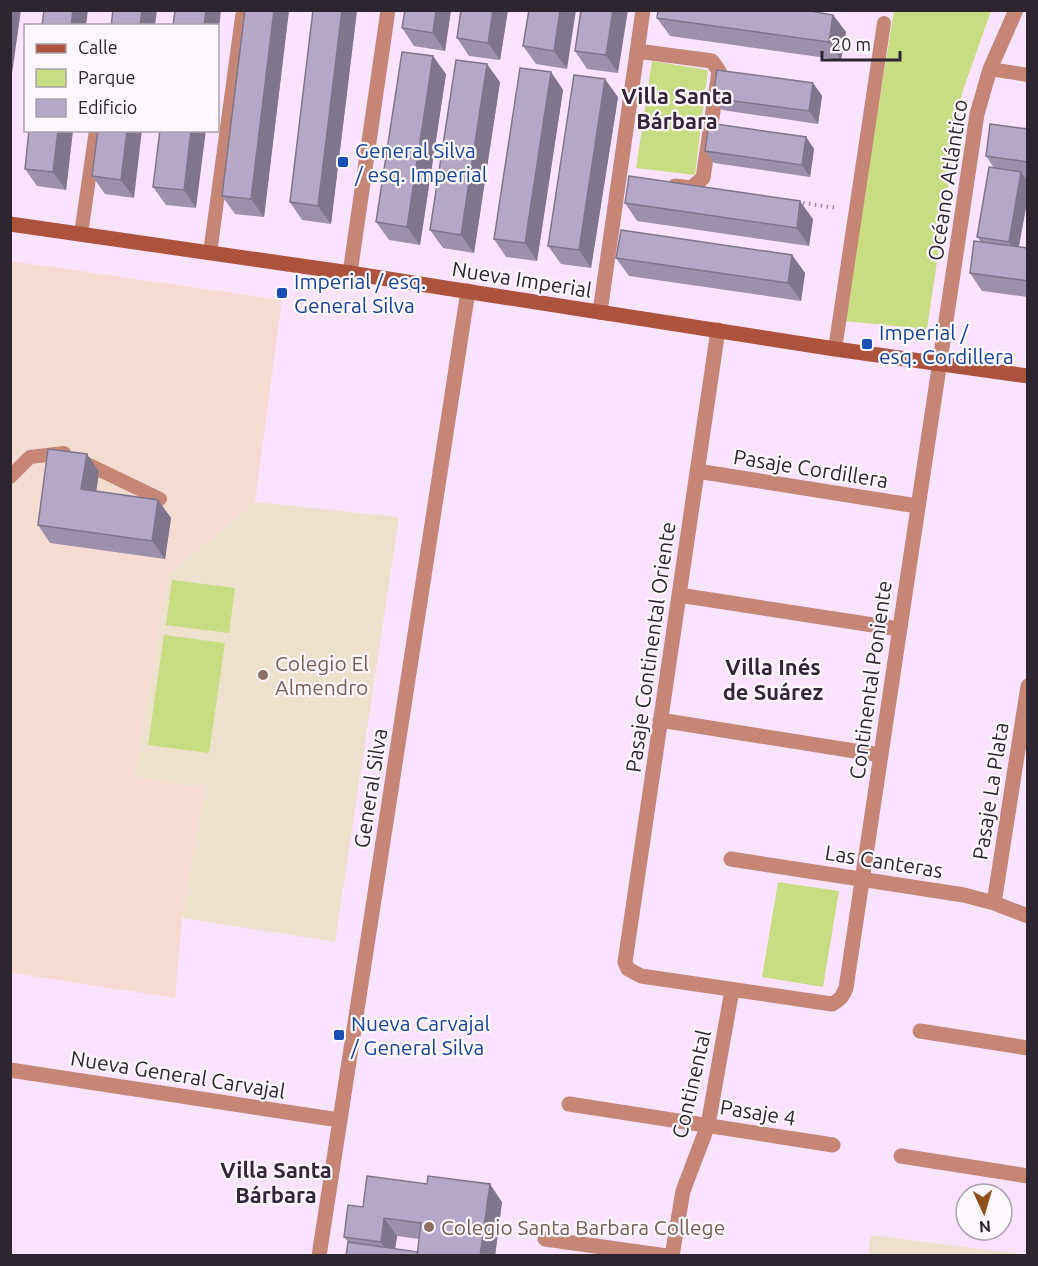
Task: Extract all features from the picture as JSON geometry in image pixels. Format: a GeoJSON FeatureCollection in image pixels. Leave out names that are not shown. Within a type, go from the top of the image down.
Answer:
{"type":"FeatureCollection","features":[{"type":"Feature","properties":{"kind":"street"},"geometry":{"type":"LineString","coordinates":[[350,273],[388,10]]}},
{"type":"Feature","properties":{"kind":"street"},"geometry":{"type":"LineString","coordinates":[[600,312],[624,180],[643,10]]}},
{"type":"Feature","properties":{"kind":"street","name":"Océano Atlántico"},"geometry":{"type":"LineString","coordinates":[[938,363],[977,114],[990,69],[1016,10]]}},
{"type":"Feature","properties":{"kind":"street"},"geometry":{"type":"LineString","coordinates":[[637,51],[712,61],[719,70],[703,178],[691,188],[660,184]]}},
{"type":"Feature","properties":{"kind":"street","name":"Nueva Imperial"},"geometry":{"type":"LineString","coordinates":[[10,224],[1028,376]]}},
{"type":"Feature","properties":{"kind":"street","name":"General Silva"},"geometry":{"type":"LineString","coordinates":[[319,1256],[468,291]]}},
{"type":"Feature","properties":{"kind":"street","name":"Pasaje Continental Oriente"},"geometry":{"type":"LineString","coordinates":[[718,330],[625,962],[628,969],[640,976],[732,990]]}},
{"type":"Feature","properties":{"kind":"street","name":"Continental Poniente"},"geometry":{"type":"LineString","coordinates":[[732,990],[825,1004],[838,1001],[846,988],[938,363]]}},
{"type":"Feature","properties":{"kind":"street","name":"Pasaje Cordillera"},"geometry":{"type":"LineString","coordinates":[[697,471],[917,506]]}},
{"type":"Feature","properties":{"kind":"street"},"geometry":{"type":"LineString","coordinates":[[679,595],[899,629]]}},
{"type":"Feature","properties":{"kind":"street","name":"Pasaje La Plata"},"geometry":{"type":"LineString","coordinates":[[994,903],[1020,785],[1028,686]]}},
{"type":"Feature","properties":{"kind":"street"},"geometry":{"type":"LineString","coordinates":[[660,720],[880,755]]}},
{"type":"Feature","properties":{"kind":"street","name":"Las Canteras"},"geometry":{"type":"LineString","coordinates":[[731,859],[964,895],[1028,916]]}},
{"type":"Feature","properties":{"kind":"street","name":"Continental"},"geometry":{"type":"LineString","coordinates":[[672,1256],[682,1191],[708,1125],[732,990]]}},
{"type":"Feature","properties":{"kind":"street"},"geometry":{"type":"LineString","coordinates":[[920,1031],[1028,1048]]}},
{"type":"Feature","properties":{"kind":"street","name":"Nueva General Carvajal"},"geometry":{"type":"LineString","coordinates":[[10,1070],[339,1120]]}},
{"type":"Feature","properties":{"kind":"street","name":"Pasaje 4"},"geometry":{"type":"LineString","coordinates":[[569,1104],[833,1145]]}},
{"type":"Feature","properties":{"kind":"street"},"geometry":{"type":"LineString","coordinates":[[901,1156],[1028,1176]]}},
{"type":"Feature","properties":{"kind":"street"},"geometry":{"type":"LineString","coordinates":[[545,1239],[667,1256]]}},
{"type":"Feature","properties":{"kind":"lane"},"geometry":{"type":"LineString","coordinates":[[210,253],[243,10]]}},
{"type":"Feature","properties":{"kind":"lane"},"geometry":{"type":"LineString","coordinates":[[835,349],[884,23]]}},
{"type":"Feature","properties":{"kind":"lane"},"geometry":{"type":"LineString","coordinates":[[990,69],[1028,75]]}},
{"type":"Feature","properties":{"kind":"lane"},"geometry":{"type":"LineString","coordinates":[[81,234],[96,132]]}},
{"type":"Feature","properties":{"kind":"lane"},"geometry":{"type":"LineString","coordinates":[[10,477],[30,457],[62,452],[160,499]]}},
{"type":"Feature","properties":{"kind":"path"},"geometry":{"type":"LineString","coordinates":[[793,201],[838,208]]}},
{"type":"Feature","properties":{"kind":"shaded area"},"geometry":{"type":"Polygon","coordinates":[[[10,261],[282,300],[255,502],[168,574],[134,775],[204,788],[182,918],[175,998],[11,973],[10,261]]]}},
{"type":"Feature","properties":{"kind":"shaded area","name":"Colegio El Almendro"},"geometry":{"type":"Polygon","coordinates":[[[255,502],[399,517],[335,942],[182,918],[204,788],[134,776],[168,574],[255,502]]]}},
{"type":"Feature","properties":{"kind":"shaded area"},"geometry":{"type":"Polygon","coordinates":[[[871,1235],[1027,1255],[868,1255],[871,1235]]]}},
{"type":"Feature","properties":{"kind":"green space"},"geometry":{"type":"Polygon","coordinates":[[[894,11],[991,11],[962,93],[927,329],[843,321],[894,11]]]}},
{"type":"Feature","properties":{"kind":"green space"},"geometry":{"type":"Polygon","coordinates":[[[652,61],[708,70],[695,175],[636,168],[652,61]]]}},
{"type":"Feature","properties":{"kind":"green space"},"geometry":{"type":"Polygon","coordinates":[[[172,580],[235,588],[229,633],[166,625],[172,580]]]}},
{"type":"Feature","properties":{"kind":"green space"},"geometry":{"type":"Polygon","coordinates":[[[164,635],[225,643],[209,753],[148,745],[164,635]]]}},
{"type":"Feature","properties":{"kind":"green space"},"geometry":{"type":"Polygon","coordinates":[[[778,882],[839,891],[823,987],[762,977],[778,882]]]}},
{"type":"Feature","properties":{"kind":"building"},"geometry":{"type":"Polygon","coordinates":[[[44,10],[73,10],[71,24],[42,24],[44,10]]]}},
{"type":"Feature","properties":{"kind":"building"},"geometry":{"type":"Polygon","coordinates":[[[113,10],[142,10],[140,24],[111,24],[113,10]]]}},
{"type":"Feature","properties":{"kind":"building"},"geometry":{"type":"Polygon","coordinates":[[[175,10],[206,10],[204,24],[173,24],[175,10]]]}},
{"type":"Feature","properties":{"kind":"building"},"geometry":{"type":"Polygon","coordinates":[[[245,10],[274,10],[251,199],[222,196],[245,10]]]}},
{"type":"Feature","properties":{"kind":"building"},"geometry":{"type":"Polygon","coordinates":[[[313,10],[342,10],[318,206],[290,202],[313,10]]]}},
{"type":"Feature","properties":{"kind":"building"},"geometry":{"type":"Polygon","coordinates":[[[405,10],[436,10],[433,33],[402,28],[405,10]]]}},
{"type":"Feature","properties":{"kind":"building"},"geometry":{"type":"Polygon","coordinates":[[[461,10],[493,10],[488,43],[457,38],[461,10]]]}},
{"type":"Feature","properties":{"kind":"building"},"geometry":{"type":"Polygon","coordinates":[[[529,10],[560,10],[554,51],[523,46],[529,10]]]}},
{"type":"Feature","properties":{"kind":"building"},"geometry":{"type":"Polygon","coordinates":[[[581,10],[613,10],[606,55],[575,51],[581,10]]]}},
{"type":"Feature","properties":{"kind":"building"},"geometry":{"type":"Polygon","coordinates":[[[658,10],[805,10],[833,15],[829,42],[657,18],[658,10]]]}},
{"type":"Feature","properties":{"kind":"building"},"geometry":{"type":"Polygon","coordinates":[[[402,52],[433,56],[407,227],[376,222],[402,52]]]}},
{"type":"Feature","properties":{"kind":"building"},"geometry":{"type":"Polygon","coordinates":[[[456,60],[487,64],[461,235],[430,230],[456,60]]]}},
{"type":"Feature","properties":{"kind":"building"},"geometry":{"type":"Polygon","coordinates":[[[520,68],[551,72],[525,243],[494,239],[520,68]]]}},
{"type":"Feature","properties":{"kind":"building"},"geometry":{"type":"Polygon","coordinates":[[[717,70],[813,83],[809,111],[713,98],[717,70]]]}},
{"type":"Feature","properties":{"kind":"building"},"geometry":{"type":"Polygon","coordinates":[[[574,75],[605,79],[579,250],[548,246],[574,75]]]}},
{"type":"Feature","properties":{"kind":"building"},"geometry":{"type":"Polygon","coordinates":[[[709,123],[806,137],[802,165],[705,151],[709,123]]]}},
{"type":"Feature","properties":{"kind":"building"},"geometry":{"type":"Polygon","coordinates":[[[990,124],[1028,129],[1028,162],[986,156],[990,124]]]}},
{"type":"Feature","properties":{"kind":"building"},"geometry":{"type":"Polygon","coordinates":[[[29,132],[58,132],[53,172],[25,169],[29,132]]]}},
{"type":"Feature","properties":{"kind":"building"},"geometry":{"type":"Polygon","coordinates":[[[98,132],[127,132],[121,180],[92,176],[98,132]]]}},
{"type":"Feature","properties":{"kind":"building"},"geometry":{"type":"Polygon","coordinates":[[[160,132],[191,132],[184,190],[153,187],[160,132]]]}},
{"type":"Feature","properties":{"kind":"building"},"geometry":{"type":"Polygon","coordinates":[[[989,167],[1021,172],[1009,242],[977,237],[989,167]]]}},
{"type":"Feature","properties":{"kind":"building"},"geometry":{"type":"Polygon","coordinates":[[[629,176],[800,201],[797,228],[625,203],[629,176]]]}},
{"type":"Feature","properties":{"kind":"building"},"geometry":{"type":"Polygon","coordinates":[[[621,230],[792,255],[788,283],[616,258],[621,230]]]}},
{"type":"Feature","properties":{"kind":"building"},"geometry":{"type":"Polygon","coordinates":[[[974,241],[1028,248],[1028,281],[970,273],[974,241]]]}},
{"type":"Feature","properties":{"kind":"building"},"geometry":{"type":"Polygon","coordinates":[[[48,449],[87,454],[81,489],[158,500],[152,541],[38,525],[48,449]]]}},
{"type":"Feature","properties":{"kind":"building","name":"Colegio Santa Barbara College"},"geometry":{"type":"Polygon","coordinates":[[[367,1176],[427,1184],[428,1176],[490,1184],[480,1256],[417,1256],[421,1223],[384,1218],[381,1242],[344,1237],[348,1205],[363,1207],[367,1176]]]}},
{"type":"Feature","properties":{"kind":"building"},"geometry":{"type":"Polygon","coordinates":[[[348,1242],[418,1252],[417,1256],[346,1256],[348,1242]]]}},
{"type":"Feature","properties":{"kind":"place","name":"General Silva / esq. Imperial"},"geometry":{"type":"Point","coordinates":[343,162]}},
{"type":"Feature","properties":{"kind":"place","name":"Imperial / esq. General Silva"},"geometry":{"type":"Point","coordinates":[282,293]}},
{"type":"Feature","properties":{"kind":"place","name":"Imperial / esq. Cordillera"},"geometry":{"type":"Point","coordinates":[867,344]}},
{"type":"Feature","properties":{"kind":"place","name":"Colegio El Almendro"},"geometry":{"type":"Point","coordinates":[263,675]}},
{"type":"Feature","properties":{"kind":"place","name":"Nueva Carvajal / General Silva"},"geometry":{"type":"Point","coordinates":[339,1035]}},
{"type":"Feature","properties":{"kind":"place","name":"Colegio Santa Barbara College"},"geometry":{"type":"Point","coordinates":[429,1227]}},
{"type":"Feature","properties":{"kind":"district","name":"Villa Santa Bárbara"},"geometry":{"type":"Point","coordinates":[677,108]}},
{"type":"Feature","properties":{"kind":"district","name":"Villa Inés de Suárez"},"geometry":{"type":"Point","coordinates":[773,678]}},
{"type":"Feature","properties":{"kind":"district","name":"Villa Santa Bárbara"},"geometry":{"type":"Point","coordinates":[276,1182]}}]}
